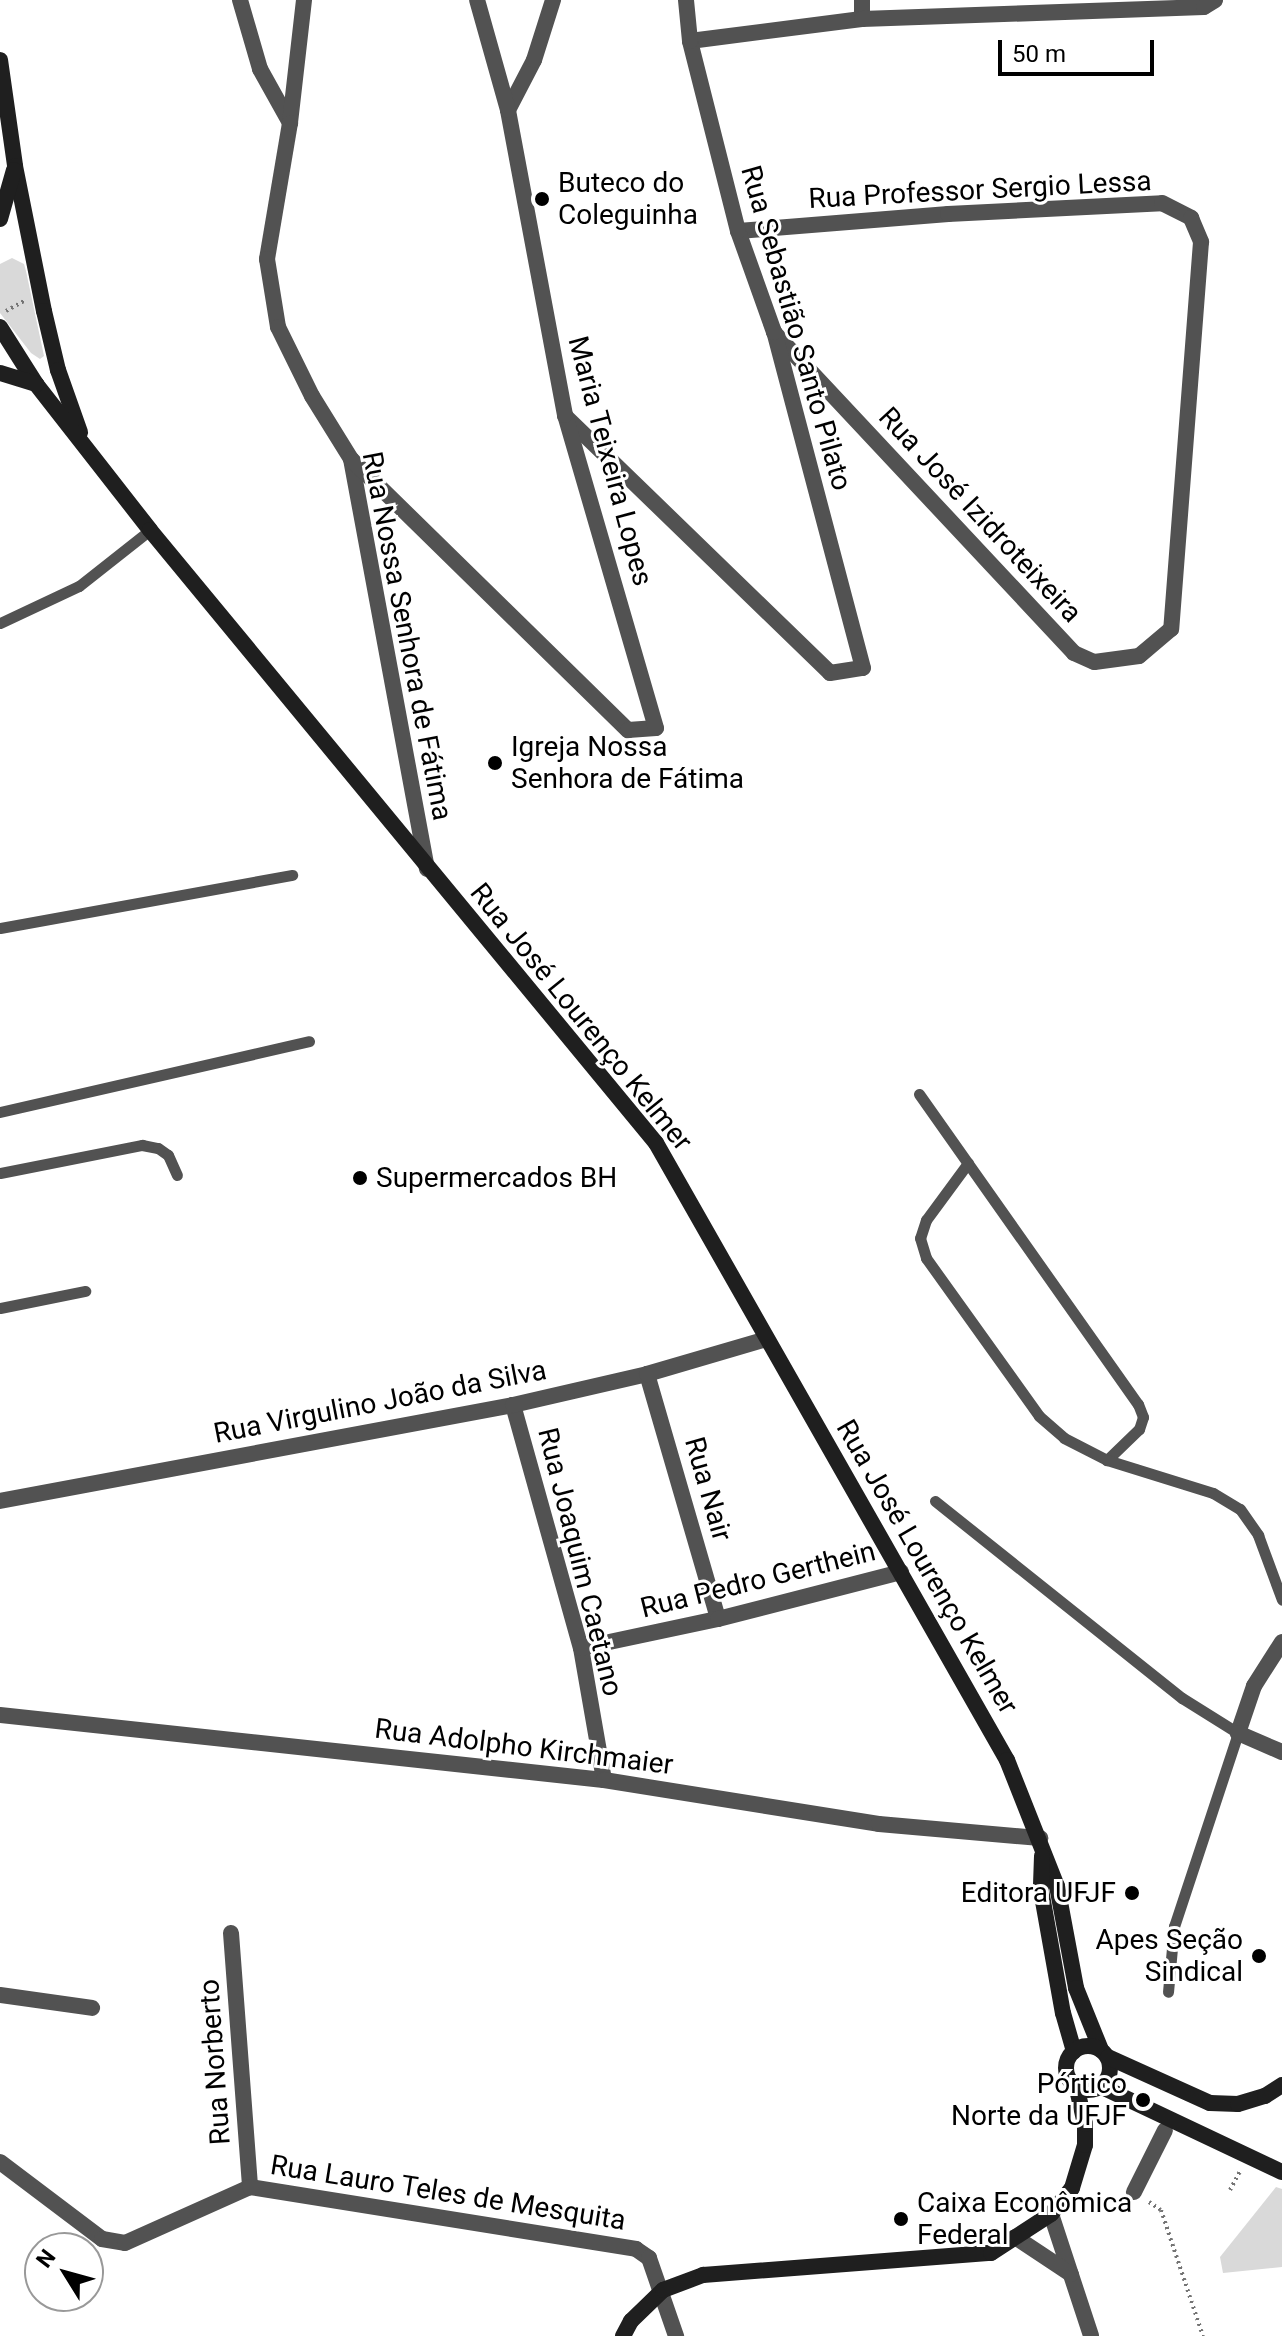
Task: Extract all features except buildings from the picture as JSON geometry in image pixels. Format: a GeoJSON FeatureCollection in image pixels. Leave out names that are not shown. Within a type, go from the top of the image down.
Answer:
{"type":"FeatureCollection","features":[{"type":"Feature","properties":{"kind":"main road","name":"Rua José Lourenço Kelmer"},"geometry":{"type":"LineString","coordinates":[[0,60],[15,166],[41,294],[58,370],[85,445]]}},
{"type":"Feature","properties":{"kind":"main road"},"geometry":{"type":"LineString","coordinates":[[0,98],[8,116]]}},
{"type":"Feature","properties":{"kind":"main road"},"geometry":{"type":"LineString","coordinates":[[0,219],[15,166]]}},
{"type":"Feature","properties":{"kind":"main road","name":"Rua José Lourenço Kelmer"},"geometry":{"type":"LineString","coordinates":[[0,327],[36,384],[150,530],[656,1143],[1007,1760],[1057,1886],[1076,1988],[1104,2054]]}},
{"type":"Feature","properties":{"kind":"main road"},"geometry":{"type":"LineString","coordinates":[[0,373],[36,384]]}},
{"type":"Feature","properties":{"kind":"main road","name":"Rua José Lourenço Kelmer"},"geometry":{"type":"LineString","coordinates":[[1042,1842],[1041,1890],[1063,2013],[1074,2051],[1066,2069],[1089,2087]]}},
{"type":"Feature","properties":{"kind":"main road"},"geometry":{"type":"LineString","coordinates":[[1074,2051],[1088,2046],[1210,2103],[1238,2104],[1265,2096],[1282,2085]]}},
{"type":"Feature","properties":{"kind":"main road"},"geometry":{"type":"LineString","coordinates":[[623,2336],[631,2321],[663,2290],[703,2275],[991,2253],[1051,2214],[1072,2188],[1085,2145],[1089,2087],[1110,2072],[1104,2054]]}},
{"type":"Feature","properties":{"kind":"main road"},"geometry":{"type":"LineString","coordinates":[[1089,2087],[1282,2172]]}},
{"type":"Feature","properties":{"kind":"street"},"geometry":{"type":"LineString","coordinates":[[240,0],[260,69],[290,123]]}},
{"type":"Feature","properties":{"kind":"street","name":"Rua Nossa Senhora de Fátima"},"geometry":{"type":"LineString","coordinates":[[304,0],[290,123],[267,259],[278,327],[312,396],[351,459],[428,869]]}},
{"type":"Feature","properties":{"kind":"street","name":"Maria Teixeira Lopes"},"geometry":{"type":"LineString","coordinates":[[351,459],[628,730],[656,728],[565,415],[508,110],[477,0]]}},
{"type":"Feature","properties":{"kind":"street"},"geometry":{"type":"LineString","coordinates":[[508,110],[534,60],[553,0]]}},
{"type":"Feature","properties":{"kind":"street","name":"Rua Sebastião Santo Pilato"},"geometry":{"type":"LineString","coordinates":[[565,415],[830,673],[863,668],[774,332],[738,231],[690,41],[686,0]]}},
{"type":"Feature","properties":{"kind":"street"},"geometry":{"type":"LineString","coordinates":[[862,0],[862,19]]}},
{"type":"Feature","properties":{"kind":"street"},"geometry":{"type":"LineString","coordinates":[[690,41],[862,19],[1056,5],[1204,7],[1215,0]]}},
{"type":"Feature","properties":{"kind":"street","name":"Rua Professor Sergio Lessa"},"geometry":{"type":"LineString","coordinates":[[738,231],[948,214],[1162,203],[1191,218],[1201,242],[1171,629]]}},
{"type":"Feature","properties":{"kind":"street","name":"Rua José Izidroteixeira"},"geometry":{"type":"LineString","coordinates":[[774,332],[1074,653],[1094,662],[1139,656],[1171,629]]}},
{"type":"Feature","properties":{"kind":"street","name":"Rua Virgulino João da Silva"},"geometry":{"type":"LineString","coordinates":[[0,1501],[513,1405],[647,1374],[767,1339]]}},
{"type":"Feature","properties":{"kind":"street","name":"Rua Nair"},"geometry":{"type":"LineString","coordinates":[[647,1374],[718,1619]]}},
{"type":"Feature","properties":{"kind":"street","name":"Rua Joaquim Caetano"},"geometry":{"type":"LineString","coordinates":[[513,1405],[581,1648],[604,1780]]}},
{"type":"Feature","properties":{"kind":"street","name":"Rua Pedro Gerthein"},"geometry":{"type":"LineString","coordinates":[[581,1648],[718,1619],[901,1572]]}},
{"type":"Feature","properties":{"kind":"street"},"geometry":{"type":"LineString","coordinates":[[1282,1642],[1254,1686],[1238,1733],[1282,1752]]}},
{"type":"Feature","properties":{"kind":"street","name":"Rua Adolpho Kirchmaier"},"geometry":{"type":"LineString","coordinates":[[0,1715],[604,1780],[879,1824],[1042,1842]]}},
{"type":"Feature","properties":{"kind":"street","name":"Rua Norberto"},"geometry":{"type":"LineString","coordinates":[[231,1933],[250,2187]]}},
{"type":"Feature","properties":{"kind":"street"},"geometry":{"type":"LineString","coordinates":[[0,1995],[92,2008]]}},
{"type":"Feature","properties":{"kind":"street"},"geometry":{"type":"LineString","coordinates":[[1134,2192],[1165,2130]]}},
{"type":"Feature","properties":{"kind":"street","name":"Rua Lauro Teles de Mesquita"},"geometry":{"type":"LineString","coordinates":[[0,2162],[102,2239],[125,2243],[250,2187],[636,2249],[649,2258],[663,2290],[676,2336]]}},
{"type":"Feature","properties":{"kind":"street"},"geometry":{"type":"LineString","coordinates":[[1051,2214],[1091,2336]]}},
{"type":"Feature","properties":{"kind":"street"},"geometry":{"type":"LineString","coordinates":[[1015,2237],[1071,2274]]}},
{"type":"Feature","properties":{"kind":"lane"},"geometry":{"type":"LineString","coordinates":[[0,623],[79,586],[150,530]]}},
{"type":"Feature","properties":{"kind":"lane"},"geometry":{"type":"LineString","coordinates":[[0,928],[292,875]]}},
{"type":"Feature","properties":{"kind":"lane"},"geometry":{"type":"LineString","coordinates":[[0,1112],[309,1041]]}},
{"type":"Feature","properties":{"kind":"lane"},"geometry":{"type":"LineString","coordinates":[[919,1094],[1138,1404],[1143,1417],[1139,1429],[1107,1460]]}},
{"type":"Feature","properties":{"kind":"lane"},"geometry":{"type":"LineString","coordinates":[[0,1173],[142,1145],[158,1148],[168,1155],[177,1175]]}},
{"type":"Feature","properties":{"kind":"lane"},"geometry":{"type":"LineString","coordinates":[[968,1163],[926,1220],[920,1238],[926,1258],[1039,1416],[1064,1438],[1107,1460],[1213,1493],[1240,1509],[1258,1535],[1282,1600]]}},
{"type":"Feature","properties":{"kind":"lane"},"geometry":{"type":"LineString","coordinates":[[0,1308],[85,1291]]}},
{"type":"Feature","properties":{"kind":"lane"},"geometry":{"type":"LineString","coordinates":[[935,1501],[1182,1698],[1238,1733],[1174,1926],[1168,1992]]}},
{"type":"Feature","properties":{"kind":"path"},"geometry":{"type":"LineString","coordinates":[[0,314],[41,294]]}},
{"type":"Feature","properties":{"kind":"path"},"geometry":{"type":"LineString","coordinates":[[1230,2190],[1241,2169]]}},
{"type":"Feature","properties":{"kind":"path"},"geometry":{"type":"LineString","coordinates":[[1134,2192],[1161,2210],[1203,2336]]}},
{"type":"Feature","properties":{"kind":"shaded area"},"geometry":{"type":"Polygon","coordinates":[[[12,258],[24,264],[26,271],[44,356],[40,359],[31,353],[0,313],[0,264],[12,258]]]}},
{"type":"Feature","properties":{"kind":"shaded area"},"geometry":{"type":"Polygon","coordinates":[[[1276,2187],[1282,2189],[1282,2267],[1223,2273],[1220,2257],[1276,2187]]]}},
{"type":"Feature","properties":{"kind":"place","name":"Buteco do Coleguinha"},"geometry":{"type":"Point","coordinates":[542,199]}},
{"type":"Feature","properties":{"kind":"place","name":"Igreja Nossa Senhora de Fátima"},"geometry":{"type":"Point","coordinates":[495,763]}},
{"type":"Feature","properties":{"kind":"place","name":"Supermercados BH"},"geometry":{"type":"Point","coordinates":[360,1178]}},
{"type":"Feature","properties":{"kind":"place","name":"Editora UFJF"},"geometry":{"type":"Point","coordinates":[1132,1893]}},
{"type":"Feature","properties":{"kind":"place","name":"Apes Seção Sindical"},"geometry":{"type":"Point","coordinates":[1259,1956]}},
{"type":"Feature","properties":{"kind":"place","name":"Pórtico Norte da UFJF"},"geometry":{"type":"Point","coordinates":[1143,2100]}},
{"type":"Feature","properties":{"kind":"place","name":"Caixa Econômica Federal"},"geometry":{"type":"Point","coordinates":[901,2219]}}]}
